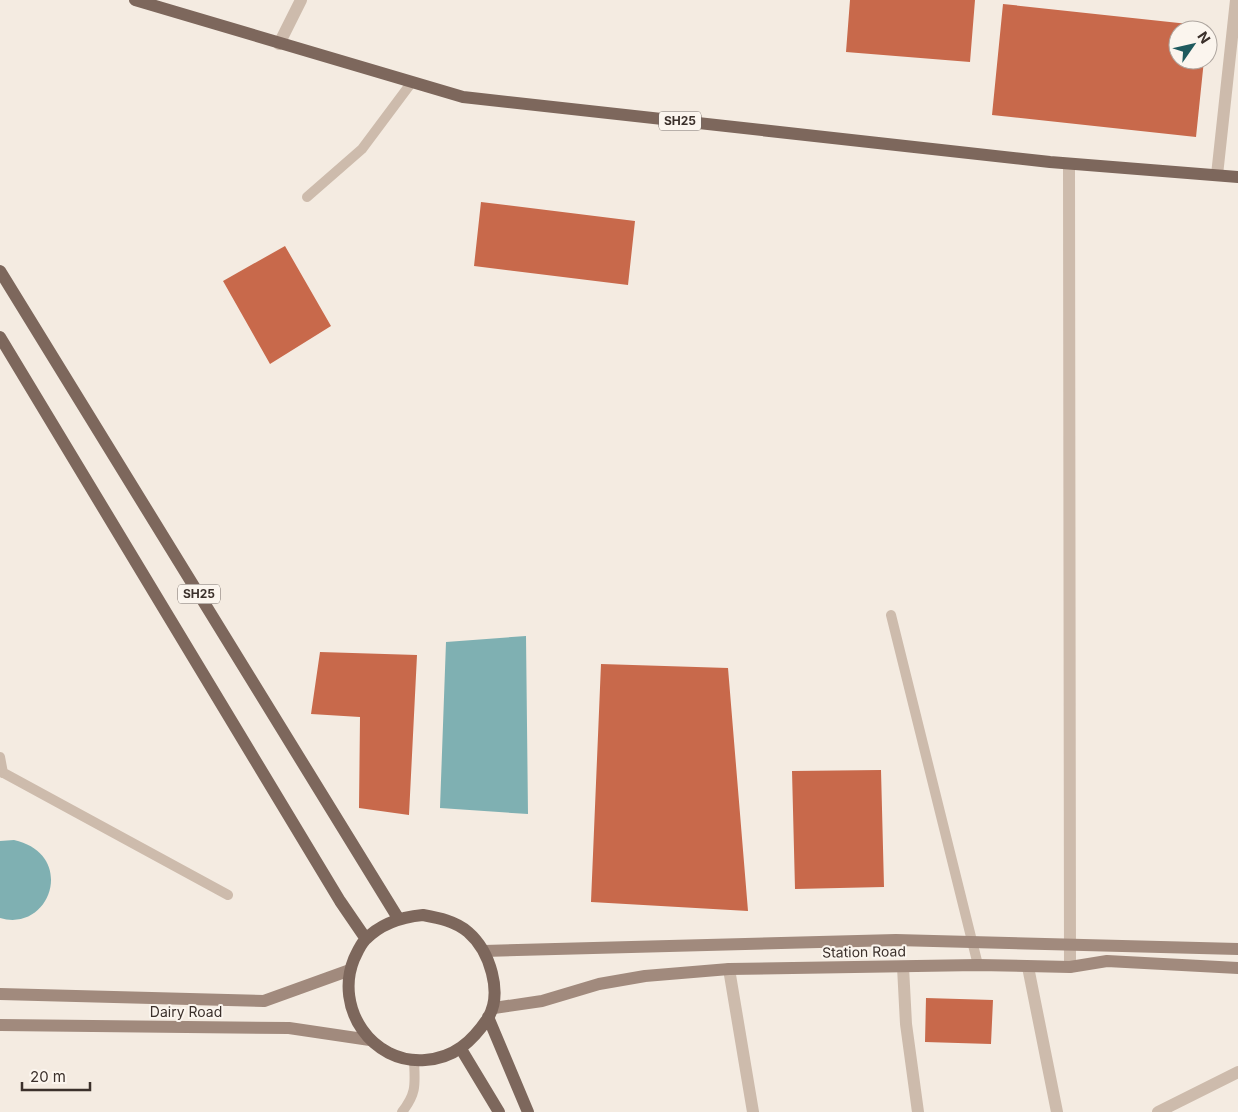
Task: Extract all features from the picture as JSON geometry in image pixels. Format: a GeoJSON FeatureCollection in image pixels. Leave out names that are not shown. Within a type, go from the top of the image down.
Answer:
{"type":"FeatureCollection","features":[{"type":"Feature","properties":{"kind":"main road","name":"SH25"},"geometry":{"type":"LineString","coordinates":[[134,0],[169,5],[279,44],[463,97],[1069,164],[1238,177]]}},
{"type":"Feature","properties":{"kind":"main road","name":"SH25"},"geometry":{"type":"LineString","coordinates":[[0,271],[398,918]]}},
{"type":"Feature","properties":{"kind":"main road"},"geometry":{"type":"LineString","coordinates":[[0,337],[340,901],[366,939]]}},
{"type":"Feature","properties":{"kind":"main road"},"geometry":{"type":"LineString","coordinates":[[491,1012],[477,1035],[461,1049],[438,1059],[414,1061],[390,1054],[370,1040],[355,1020],[348,996],[350,970],[366,939],[398,918],[423,915],[447,920],[468,932],[484,951],[493,974],[491,1012],[528,1112]]}},
{"type":"Feature","properties":{"kind":"main road"},"geometry":{"type":"LineString","coordinates":[[484,951],[886,940],[1238,949]]}},
{"type":"Feature","properties":{"kind":"main road","name":"Station Road"},"geometry":{"type":"LineString","coordinates":[[491,1012],[542,1001],[599,984],[645,976],[729,969],[903,968],[978,965],[1070,967],[1107,962],[1238,968]]}},
{"type":"Feature","properties":{"kind":"main road","name":"Dairy Road"},"geometry":{"type":"LineString","coordinates":[[0,994],[264,1001],[350,970]]}},
{"type":"Feature","properties":{"kind":"main road","name":"Dairy Road"},"geometry":{"type":"LineString","coordinates":[[0,1025],[289,1028],[370,1040]]}},
{"type":"Feature","properties":{"kind":"main road"},"geometry":{"type":"LineString","coordinates":[[461,1049],[500,1112]]}},
{"type":"Feature","properties":{"kind":"street"},"geometry":{"type":"LineString","coordinates":[[279,44],[301,0]]}},
{"type":"Feature","properties":{"kind":"street"},"geometry":{"type":"LineString","coordinates":[[1218,175],[1236,0]]}},
{"type":"Feature","properties":{"kind":"street"},"geometry":{"type":"LineString","coordinates":[[1069,164],[1070,967]]}},
{"type":"Feature","properties":{"kind":"street"},"geometry":{"type":"LineString","coordinates":[[1028,967],[1057,1112]]}},
{"type":"Feature","properties":{"kind":"street"},"geometry":{"type":"LineString","coordinates":[[903,968],[906,1024],[918,1112]]}},
{"type":"Feature","properties":{"kind":"street"},"geometry":{"type":"LineString","coordinates":[[729,969],[753,1112]]}},
{"type":"Feature","properties":{"kind":"street"},"geometry":{"type":"LineString","coordinates":[[1158,1112],[1238,1072]]}},
{"type":"Feature","properties":{"kind":"lane"},"geometry":{"type":"LineString","coordinates":[[306,197],[362,149],[412,82]]}},
{"type":"Feature","properties":{"kind":"lane"},"geometry":{"type":"LineString","coordinates":[[890,615],[978,965]]}},
{"type":"Feature","properties":{"kind":"lane"},"geometry":{"type":"LineString","coordinates":[[0,757],[1,772],[228,895]]}},
{"type":"Feature","properties":{"kind":"lane"},"geometry":{"type":"LineString","coordinates":[[402,1112],[412,1098],[416,1084],[414,1061]]}},
{"type":"Feature","properties":{"kind":"water"},"geometry":{"type":"Polygon","coordinates":[[[526,636],[528,814],[440,808],[446,642],[526,636]]]}},
{"type":"Feature","properties":{"kind":"water"},"geometry":{"type":"Polygon","coordinates":[[[14,840],[34,848],[46,860],[51,875],[50,890],[43,904],[33,914],[18,920],[0,918],[0,841],[14,840]]]}},
{"type":"Feature","properties":{"kind":"building"},"geometry":{"type":"Polygon","coordinates":[[[850,0],[975,0],[970,62],[846,52],[850,0]]]}},
{"type":"Feature","properties":{"kind":"building"},"geometry":{"type":"Polygon","coordinates":[[[1003,4],[1168,22],[1168,70],[1203,70],[1196,137],[992,115],[1003,4]]]}},
{"type":"Feature","properties":{"kind":"building"},"geometry":{"type":"Polygon","coordinates":[[[481,202],[635,221],[628,285],[474,266],[481,202]]]}},
{"type":"Feature","properties":{"kind":"building"},"geometry":{"type":"Polygon","coordinates":[[[285,246],[331,326],[270,364],[223,281],[285,246]]]}},
{"type":"Feature","properties":{"kind":"building"},"geometry":{"type":"Polygon","coordinates":[[[320,652],[417,655],[409,815],[359,808],[360,717],[311,714],[320,652]]]}},
{"type":"Feature","properties":{"kind":"building"},"geometry":{"type":"Polygon","coordinates":[[[601,664],[728,668],[748,911],[591,902],[601,664]]]}},
{"type":"Feature","properties":{"kind":"building"},"geometry":{"type":"Polygon","coordinates":[[[881,770],[884,887],[795,889],[792,771],[881,770]]]}},
{"type":"Feature","properties":{"kind":"building"},"geometry":{"type":"Polygon","coordinates":[[[926,998],[993,1000],[991,1044],[925,1042],[926,998]]]}}]}
